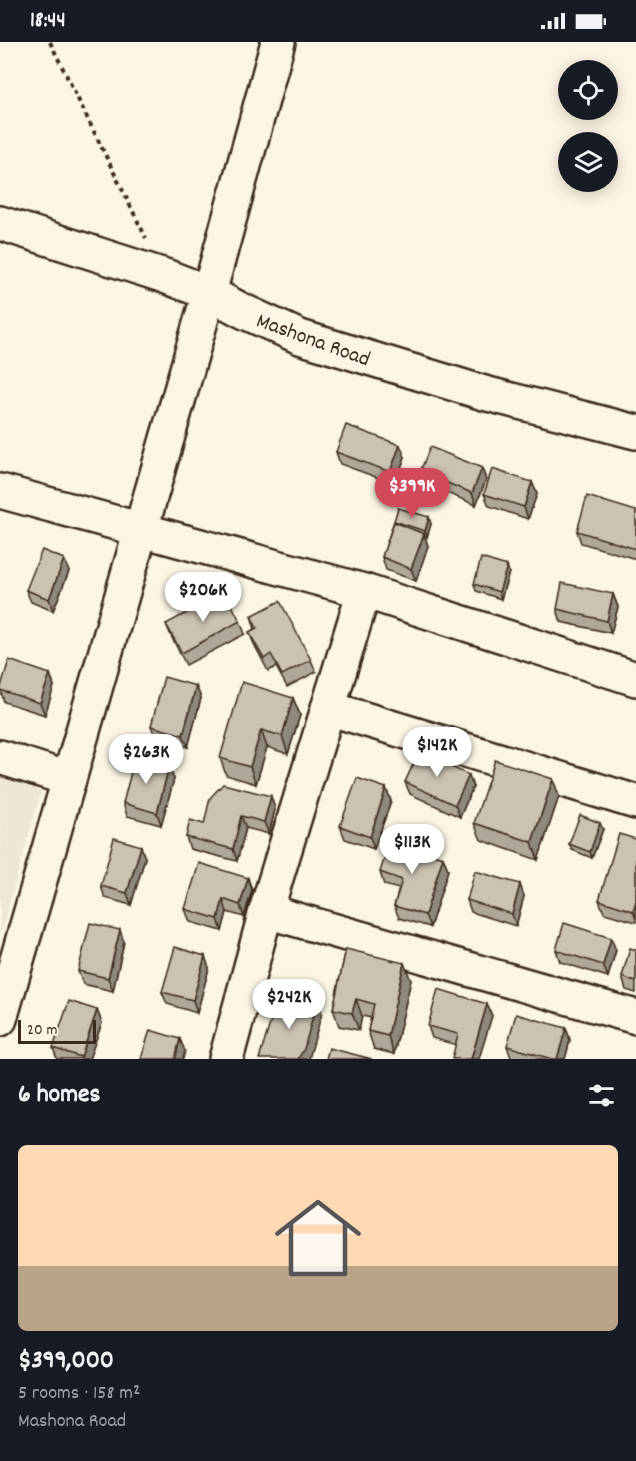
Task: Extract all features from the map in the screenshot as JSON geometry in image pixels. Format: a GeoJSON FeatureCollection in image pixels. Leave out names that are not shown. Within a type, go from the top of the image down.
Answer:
{"type":"FeatureCollection","features":[{"type":"Feature","properties":{"kind":"street"},"geometry":{"type":"LineString","coordinates":[[0,1019],[10,943],[69,779],[209,293],[278,42]]}},
{"type":"Feature","properties":{"kind":"street","name":"Mashona Road"},"geometry":{"type":"LineString","coordinates":[[0,223],[165,276],[209,293],[300,337],[484,393],[636,432]]}},
{"type":"Feature","properties":{"kind":"street"},"geometry":{"type":"LineString","coordinates":[[0,491],[364,591],[636,679]]}},
{"type":"Feature","properties":{"kind":"street"},"geometry":{"type":"LineString","coordinates":[[226,1059],[266,911],[364,591]]}},
{"type":"Feature","properties":{"kind":"street"},"geometry":{"type":"LineString","coordinates":[[328,708],[636,802]]}},
{"type":"Feature","properties":{"kind":"street"},"geometry":{"type":"LineString","coordinates":[[0,757],[69,779]]}},
{"type":"Feature","properties":{"kind":"street"},"geometry":{"type":"LineString","coordinates":[[266,911],[636,1017]]}},
{"type":"Feature","properties":{"kind":"path"},"geometry":{"type":"LineString","coordinates":[[50,42],[165,276]]}},
{"type":"Feature","properties":{"kind":"shaded area"},"geometry":{"type":"Polygon","coordinates":[[[0,776],[42,789],[0,935],[0,776]]]}},
{"type":"Feature","properties":{"kind":"building"},"geometry":{"type":"Polygon","coordinates":[[[346,425],[400,445],[390,472],[336,452],[346,425]]]}},
{"type":"Feature","properties":{"kind":"building"},"geometry":{"type":"Polygon","coordinates":[[[430,447],[482,468],[472,493],[420,472],[430,447]]]}},
{"type":"Feature","properties":{"kind":"building"},"geometry":{"type":"Polygon","coordinates":[[[492,469],[532,482],[524,507],[484,494],[492,469]]]}},
{"type":"Feature","properties":{"kind":"building"},"geometry":{"type":"Polygon","coordinates":[[[587,496],[636,511],[636,549],[577,531],[587,496]]]}},
{"type":"Feature","properties":{"kind":"building"},"geometry":{"type":"Polygon","coordinates":[[[398,508],[429,517],[425,531],[394,521],[398,508]]]}},
{"type":"Feature","properties":{"kind":"building"},"geometry":{"type":"Polygon","coordinates":[[[394,522],[424,534],[411,569],[382,557],[394,522]]]}},
{"type":"Feature","properties":{"kind":"building"},"geometry":{"type":"Polygon","coordinates":[[[42,550],[64,559],[49,599],[26,590],[42,550]]]}},
{"type":"Feature","properties":{"kind":"building"},"geometry":{"type":"Polygon","coordinates":[[[481,558],[507,566],[499,592],[474,584],[481,558]]]}},
{"type":"Feature","properties":{"kind":"building"},"geometry":{"type":"Polygon","coordinates":[[[562,583],[613,594],[607,621],[557,609],[562,583]]]}},
{"type":"Feature","properties":{"kind":"building"},"geometry":{"type":"Polygon","coordinates":[[[225,592],[240,621],[182,653],[166,624],[225,592]]]}},
{"type":"Feature","properties":{"kind":"building"},"geometry":{"type":"Polygon","coordinates":[[[280,601],[311,660],[282,675],[271,654],[264,659],[249,632],[257,628],[251,616],[280,601]]]}},
{"type":"Feature","properties":{"kind":"building"},"geometry":{"type":"Polygon","coordinates":[[[9,660],[50,674],[40,703],[0,690],[9,660]]]}},
{"type":"Feature","properties":{"kind":"building"},"geometry":{"type":"Polygon","coordinates":[[[164,677],[196,686],[183,735],[151,726],[164,677]]]}},
{"type":"Feature","properties":{"kind":"building"},"geometry":{"type":"Polygon","coordinates":[[[242,682],[293,698],[282,736],[261,730],[250,767],[220,758],[242,682]]]}},
{"type":"Feature","properties":{"kind":"building"},"geometry":{"type":"Polygon","coordinates":[[[419,752],[469,775],[455,805],[405,782],[419,752]]]}},
{"type":"Feature","properties":{"kind":"building"},"geometry":{"type":"Polygon","coordinates":[[[135,757],[169,766],[157,813],[123,803],[135,757]]]}},
{"type":"Feature","properties":{"kind":"building"},"geometry":{"type":"Polygon","coordinates":[[[495,760],[553,779],[532,842],[474,823],[495,760]]]}},
{"type":"Feature","properties":{"kind":"building"},"geometry":{"type":"Polygon","coordinates":[[[357,778],[386,788],[370,837],[340,826],[357,778]]]}},
{"type":"Feature","properties":{"kind":"building"},"geometry":{"type":"Polygon","coordinates":[[[223,784],[271,796],[264,822],[241,816],[233,849],[186,837],[190,820],[204,824],[210,798],[223,784]]]}},
{"type":"Feature","properties":{"kind":"building"},"geometry":{"type":"Polygon","coordinates":[[[580,815],[600,823],[590,852],[569,844],[580,815]]]}},
{"type":"Feature","properties":{"kind":"building"},"geometry":{"type":"Polygon","coordinates":[[[619,834],[636,839],[636,901],[633,911],[599,900],[619,834]]]}},
{"type":"Feature","properties":{"kind":"building"},"geometry":{"type":"Polygon","coordinates":[[[114,838],[141,846],[127,893],[101,886],[114,838]]]}},
{"type":"Feature","properties":{"kind":"building"},"geometry":{"type":"Polygon","coordinates":[[[390,841],[443,857],[425,915],[394,906],[402,880],[380,872],[390,841]]]}},
{"type":"Feature","properties":{"kind":"building"},"geometry":{"type":"Polygon","coordinates":[[[199,863],[248,878],[240,905],[223,899],[218,919],[185,909],[199,863]]]}},
{"type":"Feature","properties":{"kind":"building"},"geometry":{"type":"Polygon","coordinates":[[[475,871],[520,884],[512,914],[467,900],[475,871]]]}},
{"type":"Feature","properties":{"kind":"building"},"geometry":{"type":"Polygon","coordinates":[[[90,923],[120,930],[108,978],[78,971],[90,923]]]}},
{"type":"Feature","properties":{"kind":"building"},"geometry":{"type":"Polygon","coordinates":[[[564,923],[611,938],[603,965],[556,950],[564,923]]]}},
{"type":"Feature","properties":{"kind":"building"},"geometry":{"type":"Polygon","coordinates":[[[175,947],[205,956],[193,1000],[162,992],[175,947]]]}},
{"type":"Feature","properties":{"kind":"building"},"geometry":{"type":"Polygon","coordinates":[[[630,948],[636,950],[636,982],[622,977],[630,948]]]}},
{"type":"Feature","properties":{"kind":"building"},"geometry":{"type":"Polygon","coordinates":[[[346,949],[404,963],[388,1036],[368,1031],[374,1004],[356,999],[352,1013],[333,1009],[346,949]]]}},
{"type":"Feature","properties":{"kind":"building"},"geometry":{"type":"Polygon","coordinates":[[[438,989],[487,1004],[471,1059],[452,1059],[458,1034],[428,1026],[438,989]]]}},
{"type":"Feature","properties":{"kind":"building"},"geometry":{"type":"Polygon","coordinates":[[[290,994],[317,1001],[304,1049],[298,1059],[259,1059],[275,1008],[285,1014],[290,994]]]}},
{"type":"Feature","properties":{"kind":"building"},"geometry":{"type":"Polygon","coordinates":[[[69,1001],[97,1010],[81,1057],[53,1048],[69,1001]]]}},
{"type":"Feature","properties":{"kind":"building"},"geometry":{"type":"Polygon","coordinates":[[[516,1014],[566,1028],[557,1059],[507,1046],[516,1014]]]}},
{"type":"Feature","properties":{"kind":"building"},"geometry":{"type":"Polygon","coordinates":[[[150,1030],[180,1039],[175,1059],[141,1059],[150,1030]]]}},
{"type":"Feature","properties":{"kind":"building"},"geometry":{"type":"Polygon","coordinates":[[[329,1048],[372,1059],[326,1059],[329,1048]]]}}]}
